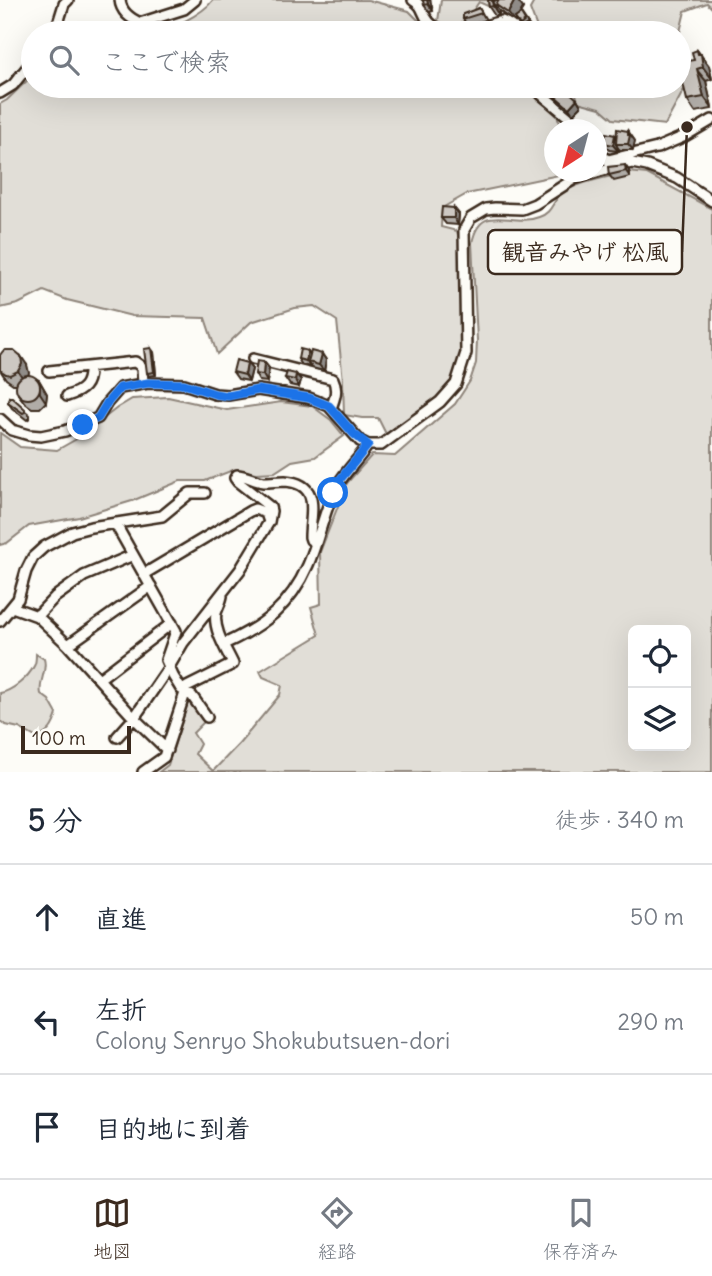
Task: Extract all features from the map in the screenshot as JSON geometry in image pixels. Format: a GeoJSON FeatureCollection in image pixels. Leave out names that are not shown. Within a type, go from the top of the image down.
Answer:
{"type":"FeatureCollection","features":[{"type":"Feature","properties":{"kind":"street"},"geometry":{"type":"LineString","coordinates":[[59,21],[68,0]]}},
{"type":"Feature","properties":{"kind":"street"},"geometry":{"type":"LineString","coordinates":[[120,0],[128,17],[136,21]]}},
{"type":"Feature","properties":{"kind":"street"},"geometry":{"type":"LineString","coordinates":[[146,21],[184,9],[195,0]]}},
{"type":"Feature","properties":{"kind":"street"},"geometry":{"type":"LineString","coordinates":[[413,0],[422,5],[429,21]]}},
{"type":"Feature","properties":{"kind":"street"},"geometry":{"type":"LineString","coordinates":[[0,93],[13,85],[21,75]]}},
{"type":"Feature","properties":{"kind":"street"},"geometry":{"type":"LineString","coordinates":[[0,79],[13,85]]}},
{"type":"Feature","properties":{"kind":"street"},"geometry":{"type":"LineString","coordinates":[[546,98],[570,119]]}},
{"type":"Feature","properties":{"kind":"street"},"geometry":{"type":"LineString","coordinates":[[0,419],[12,430],[41,436],[65,431],[98,418],[120,388],[143,384],[184,384],[228,396],[258,390],[309,398],[331,408],[354,434],[368,445],[381,445],[440,402],[456,383],[466,353],[464,230],[471,218],[485,209],[522,209],[535,204],[574,179],[610,163],[657,148],[712,120]]}},
{"type":"Feature","properties":{"kind":"street"},"geometry":{"type":"LineString","coordinates":[[607,161],[648,166],[677,178],[712,201]]}},
{"type":"Feature","properties":{"kind":"street"},"geometry":{"type":"LineString","coordinates":[[253,359],[333,379],[336,384],[336,398],[331,408]]}},
{"type":"Feature","properties":{"kind":"street"},"geometry":{"type":"LineString","coordinates":[[49,372],[135,362],[142,367],[143,384]]}},
{"type":"Feature","properties":{"kind":"street"},"geometry":{"type":"LineString","coordinates":[[67,396],[80,392],[88,382],[89,367]]}},
{"type":"Feature","properties":{"kind":"street"},"geometry":{"type":"LineString","coordinates":[[224,644],[258,627],[292,595],[308,566],[338,482],[368,445]]}},
{"type":"Feature","properties":{"kind":"street"},"geometry":{"type":"LineString","coordinates":[[117,737],[134,718],[183,643],[240,570],[269,522],[270,507],[238,482],[235,478],[237,475],[242,474],[258,481],[284,481],[303,487],[310,494],[313,504],[310,537],[316,543]]}},
{"type":"Feature","properties":{"kind":"street"},"geometry":{"type":"LineString","coordinates":[[0,621],[18,599],[33,557],[44,547],[72,532],[162,516],[190,493],[205,493]]}},
{"type":"Feature","properties":{"kind":"street"},"geometry":{"type":"LineString","coordinates":[[144,574],[250,511],[255,509],[265,513],[269,522]]}},
{"type":"Feature","properties":{"kind":"street"},"geometry":{"type":"LineString","coordinates":[[115,523],[176,631],[166,660],[173,676],[181,689],[192,696],[207,717]]}},
{"type":"Feature","properties":{"kind":"street"},"geometry":{"type":"LineString","coordinates":[[37,615],[55,597],[84,576],[133,555]]}},
{"type":"Feature","properties":{"kind":"street"},"geometry":{"type":"LineString","coordinates":[[68,645],[151,586]]}},
{"type":"Feature","properties":{"kind":"street"},"geometry":{"type":"LineString","coordinates":[[143,772],[164,757],[187,687],[233,664],[216,622],[216,612],[223,591]]}},
{"type":"Feature","properties":{"kind":"street"},"geometry":{"type":"LineString","coordinates":[[12,607],[37,615],[167,750]]}},
{"type":"Feature","properties":{"kind":"street"},"geometry":{"type":"LineString","coordinates":[[99,679],[172,623]]}},
{"type":"Feature","properties":{"kind":"shaded area"},"geometry":{"type":"Polygon","coordinates":[[[213,0],[368,0],[409,11],[419,21],[184,21],[213,0]]]}},
{"type":"Feature","properties":{"kind":"shaded area"},"geometry":{"type":"Polygon","coordinates":[[[441,0],[496,0],[492,8],[479,2],[466,21],[438,21],[441,0]]]}},
{"type":"Feature","properties":{"kind":"shaded area"},"geometry":{"type":"Polygon","coordinates":[[[535,0],[712,0],[712,8],[707,3],[685,11],[683,21],[534,21],[530,9],[535,0]]]}},
{"type":"Feature","properties":{"kind":"shaded area"},"geometry":{"type":"Polygon","coordinates":[[[21,87],[21,98],[538,98],[558,119],[544,119],[544,178],[467,194],[442,208],[441,227],[457,231],[461,247],[465,355],[457,379],[441,403],[387,436],[378,418],[344,415],[337,321],[314,306],[295,308],[251,322],[217,354],[205,318],[132,316],[67,300],[44,291],[18,304],[0,308],[0,104],[21,87]]]}},
{"type":"Feature","properties":{"kind":"shaded area"},"geometry":{"type":"Polygon","coordinates":[[[577,98],[679,98],[665,125],[613,119],[600,108],[578,102],[577,98]]]}},
{"type":"Feature","properties":{"kind":"shaded area"},"geometry":{"type":"Polygon","coordinates":[[[628,172],[647,174],[712,209],[712,772],[159,772],[168,765],[189,699],[205,721],[193,733],[200,744],[195,754],[213,771],[280,695],[282,685],[263,677],[260,671],[319,635],[311,607],[321,604],[320,552],[347,483],[372,455],[395,456],[455,404],[470,381],[476,363],[477,340],[472,243],[482,222],[498,218],[528,220],[539,217],[547,213],[558,197],[567,190],[588,182],[607,182],[607,177],[628,172]]]}},
{"type":"Feature","properties":{"kind":"shaded area"},"geometry":{"type":"Polygon","coordinates":[[[168,397],[227,410],[281,402],[312,406],[331,420],[344,436],[315,457],[292,461],[275,472],[233,470],[205,481],[180,481],[132,501],[79,517],[29,526],[7,543],[0,545],[0,433],[20,447],[57,450],[80,437],[132,399],[168,397]]]}},
{"type":"Feature","properties":{"kind":"shaded area"},"geometry":{"type":"Polygon","coordinates":[[[36,654],[44,659],[45,663],[41,694],[49,700],[57,714],[50,729],[37,738],[0,721],[0,693],[14,687],[28,675],[35,665],[36,654]]]}},
{"type":"Feature","properties":{"kind":"building"},"geometry":{"type":"Polygon","coordinates":[[[499,0],[515,0],[508,13],[496,5],[499,0]]]}},
{"type":"Feature","properties":{"kind":"building"},"geometry":{"type":"Polygon","coordinates":[[[479,8],[482,13],[463,19],[463,14],[479,8]]]}},
{"type":"Feature","properties":{"kind":"building"},"geometry":{"type":"Polygon","coordinates":[[[521,14],[525,21],[517,21],[515,18],[521,14]]]}},
{"type":"Feature","properties":{"kind":"building"},"geometry":{"type":"Polygon","coordinates":[[[697,50],[698,54],[701,54],[703,67],[697,69],[704,97],[687,100],[691,98],[691,60],[694,60],[692,52],[697,50]]]}},
{"type":"Feature","properties":{"kind":"building"},"geometry":{"type":"Polygon","coordinates":[[[557,98],[576,98],[569,108],[557,98]]]}},
{"type":"Feature","properties":{"kind":"building"},"geometry":{"type":"Polygon","coordinates":[[[617,129],[628,131],[628,144],[616,144],[617,129]]]}},
{"type":"Feature","properties":{"kind":"building"},"geometry":{"type":"Polygon","coordinates":[[[607,133],[615,135],[613,145],[607,144],[607,133]]]}},
{"type":"Feature","properties":{"kind":"building"},"geometry":{"type":"Polygon","coordinates":[[[625,165],[626,171],[609,175],[608,167],[625,165]]]}},
{"type":"Feature","properties":{"kind":"building"},"geometry":{"type":"Polygon","coordinates":[[[442,207],[454,208],[454,218],[441,218],[442,207]]]}},
{"type":"Feature","properties":{"kind":"building"},"geometry":{"type":"Polygon","coordinates":[[[151,348],[154,372],[147,373],[144,349],[151,348]]]}},
{"type":"Feature","properties":{"kind":"building"},"geometry":{"type":"Polygon","coordinates":[[[300,349],[308,351],[306,361],[298,359],[300,349]]]}},
{"type":"Feature","properties":{"kind":"building"},"geometry":{"type":"Polygon","coordinates":[[[6,350],[14,350],[21,356],[22,364],[18,371],[10,375],[0,370],[0,355],[6,350]]]}},
{"type":"Feature","properties":{"kind":"building"},"geometry":{"type":"Polygon","coordinates":[[[311,351],[322,354],[319,365],[308,362],[311,351]]]}},
{"type":"Feature","properties":{"kind":"building"},"geometry":{"type":"Polygon","coordinates":[[[236,360],[247,363],[245,375],[233,372],[236,360]]]}},
{"type":"Feature","properties":{"kind":"building"},"geometry":{"type":"Polygon","coordinates":[[[257,361],[264,362],[263,375],[255,374],[257,361]]]}},
{"type":"Feature","properties":{"kind":"building"},"geometry":{"type":"Polygon","coordinates":[[[287,372],[296,374],[295,380],[285,378],[287,372]]]}},
{"type":"Feature","properties":{"kind":"building"},"geometry":{"type":"Polygon","coordinates":[[[28,375],[37,378],[40,387],[37,396],[28,399],[19,396],[16,387],[19,378],[28,375]]]}},
{"type":"Feature","properties":{"kind":"building"},"geometry":{"type":"Polygon","coordinates":[[[9,397],[25,409],[25,412],[8,402],[9,397]]]}},
{"type":"Feature","properties":{"kind":"place","name":"観音みやげ 松風"},"geometry":{"type":"Point","coordinates":[687,127]}},
{"type":"Feature","properties":{"kind":"route"},"geometry":{"type":"LineString","coordinates":[[83,425],[98,418],[120,388],[148,383],[184,384],[228,396],[258,390],[309,398],[329,406],[360,441],[368,445],[338,482],[333,493]]}}]}
